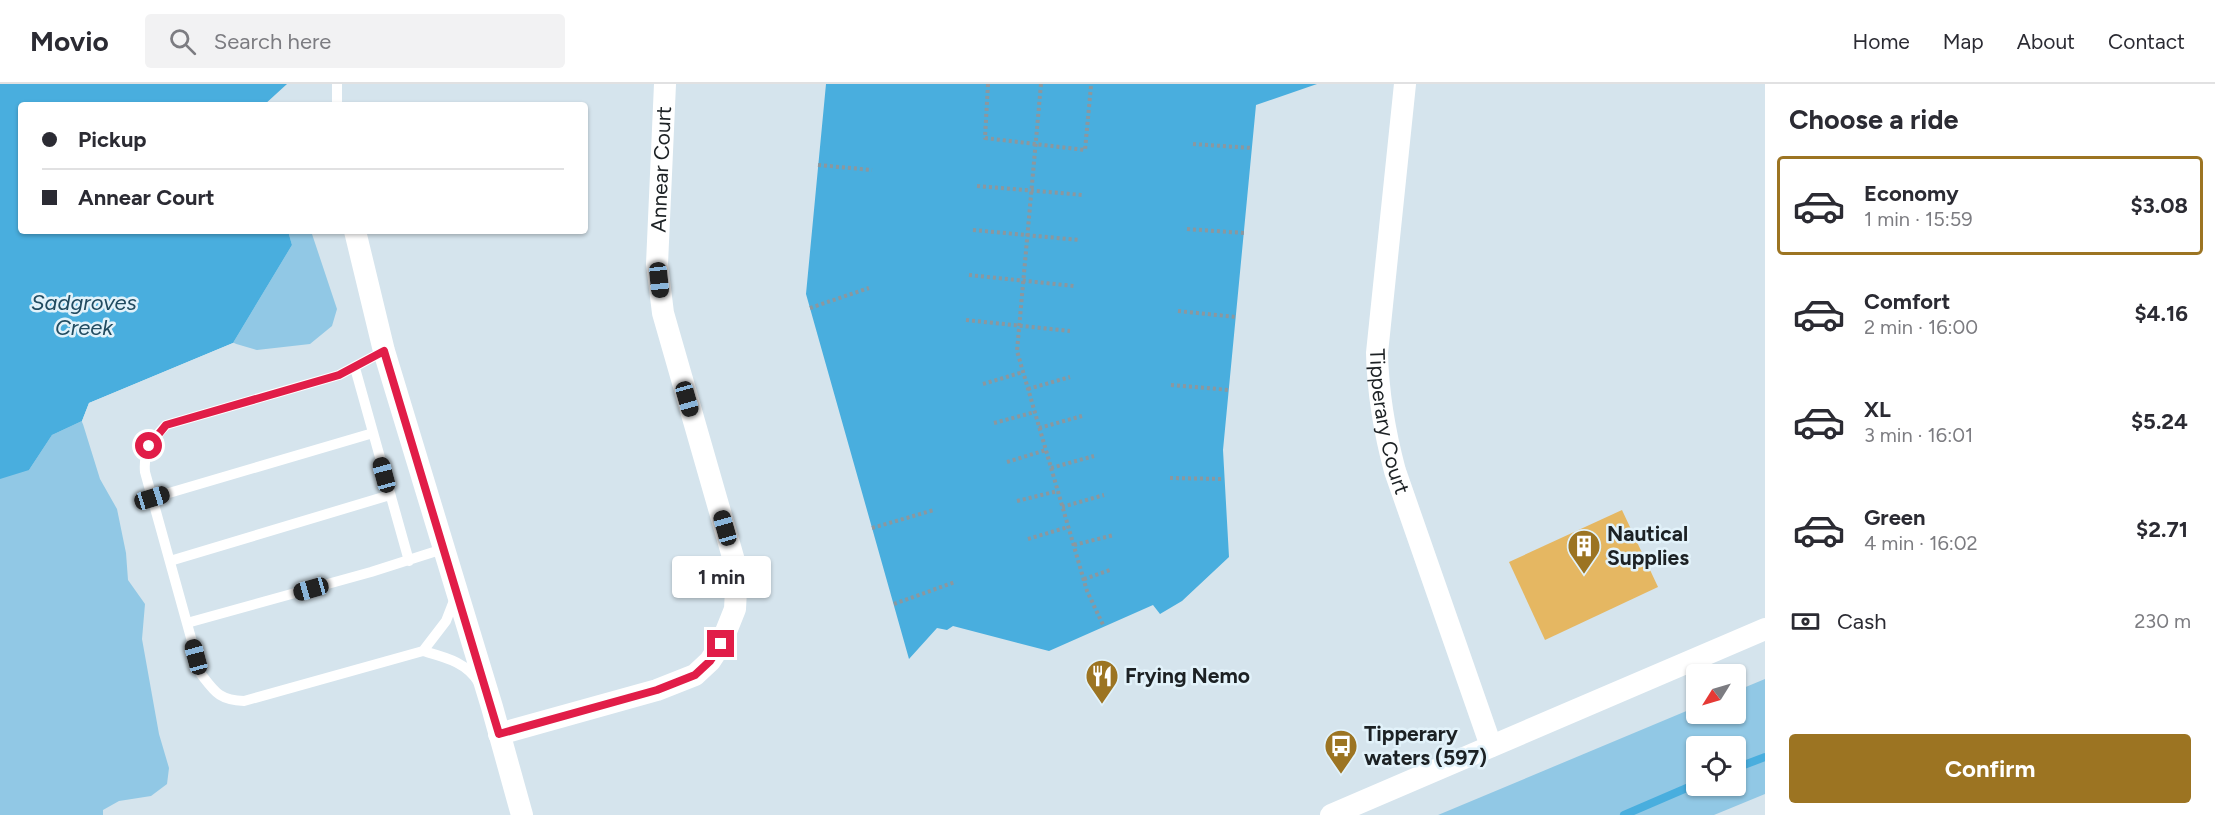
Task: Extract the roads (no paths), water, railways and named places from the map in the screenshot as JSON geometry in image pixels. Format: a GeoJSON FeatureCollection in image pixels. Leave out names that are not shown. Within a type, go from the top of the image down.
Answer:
{"type":"FeatureCollection","features":[{"type":"Feature","properties":{"kind":"street","name":"Annear Court"},"geometry":{"type":"LineString","coordinates":[[499,734],[657,690],[695,675],[710,661],[721,644],[735,609],[737,571],[663,313],[657,264],[665,84]]}},
{"type":"Feature","properties":{"kind":"street","name":"Tipperary Court"},"geometry":{"type":"LineString","coordinates":[[1406,84],[1377,353],[1378,390],[1383,427],[1395,471],[1491,746]]}},
{"type":"Feature","properties":{"kind":"street"},"geometry":{"type":"LineString","coordinates":[[356,234],[384,351],[492,707],[522,815]]}},
{"type":"Feature","properties":{"kind":"street"},"geometry":{"type":"LineString","coordinates":[[1331,815],[1765,629]]}},
{"type":"Feature","properties":{"kind":"lane"},"geometry":{"type":"LineString","coordinates":[[337,84],[337,102]]}},
{"type":"Feature","properties":{"kind":"lane"},"geometry":{"type":"LineString","coordinates":[[384,351],[339,375],[166,425],[149,446],[144,459],[152,498],[201,674],[217,695],[231,700],[244,701],[423,651],[446,657],[464,666],[477,679],[492,707]]}},
{"type":"Feature","properties":{"kind":"lane"},"geometry":{"type":"LineString","coordinates":[[355,368],[409,561]]}},
{"type":"Feature","properties":{"kind":"lane"},"geometry":{"type":"LineString","coordinates":[[152,498],[373,433]]}},
{"type":"Feature","properties":{"kind":"lane"},"geometry":{"type":"LineString","coordinates":[[170,561],[390,495]]}},
{"type":"Feature","properties":{"kind":"lane"},"geometry":{"type":"LineString","coordinates":[[187,623],[409,561],[443,549]]}},
{"type":"Feature","properties":{"kind":"lane"},"geometry":{"type":"LineString","coordinates":[[423,651],[446,621],[455,603],[455,586]]}},
{"type":"Feature","properties":{"kind":"water","name":"Sadgroves Creek"},"geometry":{"type":"Polygon","coordinates":[[[0,84],[287,84],[267,102],[18,102],[18,234],[289,234],[292,245],[233,343],[89,403],[82,421],[52,435],[29,470],[0,479],[0,84]]]}},
{"type":"Feature","properties":{"kind":"water"},"geometry":{"type":"Polygon","coordinates":[[[826,84],[1317,84],[1256,105],[1223,450],[1229,557],[1182,601],[1160,614],[1153,605],[1049,651],[953,626],[947,630],[937,628],[909,659],[806,294],[826,84]]]}},
{"type":"Feature","properties":{"kind":"waterway"},"geometry":{"type":"LineString","coordinates":[[1746,764],[1765,757]]}},
{"type":"Feature","properties":{"kind":"waterway"},"geometry":{"type":"LineString","coordinates":[[1624,815],[1686,788]]}},
{"type":"Feature","properties":{"kind":"place","name":"Nautical Supplies"},"geometry":{"type":"Point","coordinates":[1584,575]}},
{"type":"Feature","properties":{"kind":"place","name":"Frying Nemo"},"geometry":{"type":"Point","coordinates":[1102,705]}},
{"type":"Feature","properties":{"kind":"place","name":"Tipperary waters (597)"},"geometry":{"type":"Point","coordinates":[1341,775]}}]}
